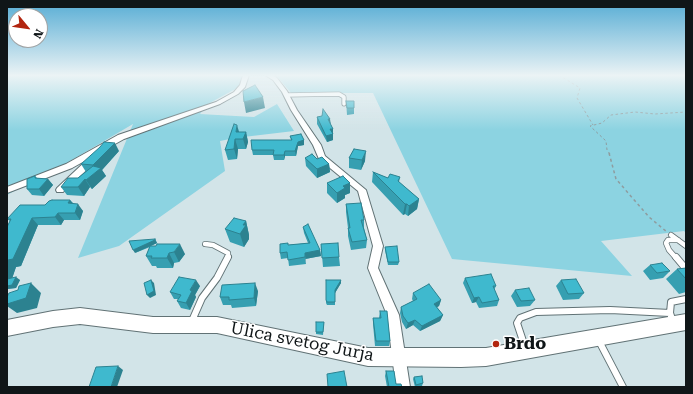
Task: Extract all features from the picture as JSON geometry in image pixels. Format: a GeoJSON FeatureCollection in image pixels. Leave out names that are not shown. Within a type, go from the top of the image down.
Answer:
{"type":"FeatureCollection","features":[{"type":"Feature","properties":{"kind":"main road","name":"Ulica svetog Jurja"},"geometry":{"type":"LineString","coordinates":[[7,328],[53,319],[80,316],[153,325],[217,325],[368,357],[461,358],[486,357],[526,350],[598,337],[677,320]]}},
{"type":"Feature","properties":{"kind":"street"},"geometry":{"type":"LineString","coordinates":[[7,190],[69,166],[121,137],[204,108],[228,98],[234,93]]}},
{"type":"Feature","properties":{"kind":"street"},"geometry":{"type":"LineString","coordinates":[[287,95],[294,110],[317,145],[322,157],[362,190],[378,246],[373,268],[393,315],[403,387]]}},
{"type":"Feature","properties":{"kind":"street"},"geometry":{"type":"LineString","coordinates":[[60,190],[108,145]]}},
{"type":"Feature","properties":{"kind":"lane"},"geometry":{"type":"LineString","coordinates":[[287,95],[339,94],[344,97],[344,104]]}},
{"type":"Feature","properties":{"kind":"lane"},"geometry":{"type":"LineString","coordinates":[[69,166],[78,174]]}},
{"type":"Feature","properties":{"kind":"lane"},"geometry":{"type":"LineString","coordinates":[[671,236],[686,246]]}},
{"type":"Feature","properties":{"kind":"lane"},"geometry":{"type":"LineString","coordinates":[[678,240],[668,240],[666,243],[686,269]]}},
{"type":"Feature","properties":{"kind":"lane"},"geometry":{"type":"LineString","coordinates":[[190,324],[202,298],[228,258],[228,253],[213,245],[205,244]]}},
{"type":"Feature","properties":{"kind":"lane"},"geometry":{"type":"LineString","coordinates":[[526,350],[517,323],[520,318],[528,314],[536,312],[610,310],[677,320],[671,302],[686,299]]}},
{"type":"Feature","properties":{"kind":"lane"},"geometry":{"type":"LineString","coordinates":[[598,337],[623,387]]}},
{"type":"Feature","properties":{"kind":"path"},"geometry":{"type":"LineString","coordinates":[[578,93],[577,98],[593,125]]}},
{"type":"Feature","properties":{"kind":"path"},"geometry":{"type":"LineString","coordinates":[[593,125],[602,123],[610,115],[635,112],[655,114],[686,112]]}},
{"type":"Feature","properties":{"kind":"path"},"geometry":{"type":"LineString","coordinates":[[593,125],[590,126],[591,128],[606,141],[607,150],[611,156],[611,162],[616,179],[648,216],[671,236]]}},
{"type":"Feature","properties":{"kind":"shaded area"},"geometry":{"type":"Polygon","coordinates":[[[7,93],[227,93],[208,104],[200,114],[254,117],[277,104],[294,131],[220,141],[225,171],[119,246],[78,258],[133,124],[65,164],[7,195],[7,93]]]}},
{"type":"Feature","properties":{"kind":"shaded area"},"geometry":{"type":"Polygon","coordinates":[[[373,93],[686,93],[686,233],[684,231],[601,241],[632,276],[452,259],[373,93]]]}},
{"type":"Feature","properties":{"kind":"building"},"geometry":{"type":"Polygon","coordinates":[[[243,93],[261,93],[263,97],[244,102],[243,93]]]}},
{"type":"Feature","properties":{"kind":"building"},"geometry":{"type":"Polygon","coordinates":[[[346,101],[354,101],[354,108],[347,108],[346,101]]]}},
{"type":"Feature","properties":{"kind":"building"},"geometry":{"type":"Polygon","coordinates":[[[323,109],[330,119],[328,119],[333,129],[330,129],[333,134],[326,136],[317,117],[322,116],[323,109]]]}},
{"type":"Feature","properties":{"kind":"building"},"geometry":{"type":"Polygon","coordinates":[[[234,124],[237,125],[236,132],[246,132],[243,139],[235,139],[234,149],[225,150],[234,124]]]}},
{"type":"Feature","properties":{"kind":"building"},"geometry":{"type":"Polygon","coordinates":[[[301,134],[304,140],[298,142],[295,151],[285,151],[284,155],[273,155],[274,150],[252,150],[251,140],[292,140],[290,136],[301,134]]]}},
{"type":"Feature","properties":{"kind":"building"},"geometry":{"type":"Polygon","coordinates":[[[104,142],[115,143],[93,165],[81,164],[100,147],[104,142]]]}},
{"type":"Feature","properties":{"kind":"building"},"geometry":{"type":"Polygon","coordinates":[[[354,149],[366,151],[362,160],[349,158],[354,149]]]}},
{"type":"Feature","properties":{"kind":"building"},"geometry":{"type":"Polygon","coordinates":[[[312,154],[317,159],[322,157],[329,164],[317,169],[305,158],[312,154]]]}},
{"type":"Feature","properties":{"kind":"building"},"geometry":{"type":"Polygon","coordinates":[[[93,166],[101,168],[86,180],[85,179],[78,187],[61,187],[68,178],[78,178],[93,166]]]}},
{"type":"Feature","properties":{"kind":"building"},"geometry":{"type":"Polygon","coordinates":[[[373,172],[388,178],[390,174],[400,177],[398,181],[419,199],[409,206],[405,204],[373,172]]]}},
{"type":"Feature","properties":{"kind":"building"},"geometry":{"type":"Polygon","coordinates":[[[35,176],[35,178],[48,179],[39,189],[27,189],[27,179],[35,176]]]}},
{"type":"Feature","properties":{"kind":"building"},"geometry":{"type":"Polygon","coordinates":[[[343,176],[350,183],[343,186],[345,188],[337,193],[327,183],[343,176]]]}},
{"type":"Feature","properties":{"kind":"building"},"geometry":{"type":"Polygon","coordinates":[[[52,200],[70,200],[68,203],[78,204],[75,213],[58,213],[55,217],[32,218],[13,259],[8,260],[7,263],[7,227],[11,219],[7,219],[20,205],[45,205],[52,200]]]}},
{"type":"Feature","properties":{"kind":"building"},"geometry":{"type":"Polygon","coordinates":[[[361,203],[364,220],[361,220],[367,240],[352,242],[348,228],[350,228],[346,204],[361,203]]]}},
{"type":"Feature","properties":{"kind":"building"},"geometry":{"type":"Polygon","coordinates":[[[234,218],[246,221],[243,225],[246,225],[240,234],[225,229],[234,218]]]}},
{"type":"Feature","properties":{"kind":"building"},"geometry":{"type":"Polygon","coordinates":[[[308,224],[320,250],[305,253],[305,257],[288,260],[287,252],[280,253],[280,244],[288,243],[288,245],[310,243],[303,227],[308,224]]]}},
{"type":"Feature","properties":{"kind":"building"},"geometry":{"type":"Polygon","coordinates":[[[155,239],[133,250],[129,241],[155,239]]]}},
{"type":"Feature","properties":{"kind":"building"},"geometry":{"type":"Polygon","coordinates":[[[338,243],[339,257],[322,258],[321,244],[338,243]]]}},
{"type":"Feature","properties":{"kind":"building"},"geometry":{"type":"Polygon","coordinates":[[[157,244],[180,244],[174,252],[169,253],[167,258],[151,258],[152,256],[146,256],[150,246],[156,246],[157,244]]]}},
{"type":"Feature","properties":{"kind":"building"},"geometry":{"type":"Polygon","coordinates":[[[397,246],[399,262],[388,262],[385,247],[397,246]]]}},
{"type":"Feature","properties":{"kind":"building"},"geometry":{"type":"Polygon","coordinates":[[[662,263],[670,271],[657,273],[650,265],[662,263]]]}},
{"type":"Feature","properties":{"kind":"building"},"geometry":{"type":"Polygon","coordinates":[[[686,268],[686,279],[677,269],[686,268]]]}},
{"type":"Feature","properties":{"kind":"building"},"geometry":{"type":"Polygon","coordinates":[[[491,274],[496,286],[493,286],[499,300],[482,303],[479,297],[474,298],[465,278],[491,274]]]}},
{"type":"Feature","properties":{"kind":"building"},"geometry":{"type":"Polygon","coordinates":[[[16,277],[12,285],[7,286],[7,279],[16,277]]]}},
{"type":"Feature","properties":{"kind":"building"},"geometry":{"type":"Polygon","coordinates":[[[179,277],[196,280],[190,290],[192,291],[186,303],[177,301],[181,295],[170,292],[179,277]]]}},
{"type":"Feature","properties":{"kind":"building"},"geometry":{"type":"Polygon","coordinates":[[[576,279],[584,293],[568,294],[561,280],[576,279]]]}},
{"type":"Feature","properties":{"kind":"building"},"geometry":{"type":"Polygon","coordinates":[[[151,280],[154,291],[147,295],[144,283],[151,280]]]}},
{"type":"Feature","properties":{"kind":"building"},"geometry":{"type":"Polygon","coordinates":[[[326,280],[341,280],[335,290],[335,302],[327,302],[326,300],[326,280]]]}},
{"type":"Feature","properties":{"kind":"building"},"geometry":{"type":"Polygon","coordinates":[[[31,283],[26,298],[7,304],[7,297],[9,293],[18,290],[19,286],[31,283]]]}},
{"type":"Feature","properties":{"kind":"building"},"geometry":{"type":"Polygon","coordinates":[[[255,283],[254,298],[229,300],[229,297],[220,297],[222,285],[255,283]]]}},
{"type":"Feature","properties":{"kind":"building"},"geometry":{"type":"Polygon","coordinates":[[[429,284],[441,300],[434,304],[443,315],[422,326],[415,320],[408,323],[403,316],[401,307],[417,299],[413,293],[429,284]]]}},
{"type":"Feature","properties":{"kind":"building"},"geometry":{"type":"Polygon","coordinates":[[[529,288],[535,300],[521,301],[515,290],[529,288]]]}},
{"type":"Feature","properties":{"kind":"building"},"geometry":{"type":"Polygon","coordinates":[[[380,311],[387,311],[390,341],[376,341],[373,318],[381,318],[380,311]]]}},
{"type":"Feature","properties":{"kind":"building"},"geometry":{"type":"Polygon","coordinates":[[[316,322],[324,322],[323,332],[316,332],[316,322]]]}},
{"type":"Feature","properties":{"kind":"building"},"geometry":{"type":"Polygon","coordinates":[[[118,366],[111,387],[89,387],[96,367],[118,366]]]}},
{"type":"Feature","properties":{"kind":"building"},"geometry":{"type":"Polygon","coordinates":[[[344,371],[347,387],[328,387],[327,374],[344,371]]]}},
{"type":"Feature","properties":{"kind":"building"},"geometry":{"type":"Polygon","coordinates":[[[386,371],[394,371],[396,384],[401,384],[402,387],[389,387],[386,371]]]}},
{"type":"Feature","properties":{"kind":"building"},"geometry":{"type":"Polygon","coordinates":[[[422,376],[423,383],[416,385],[414,377],[422,376]]]}},
{"type":"Feature","properties":{"kind":"place","name":"Brdo"},"geometry":{"type":"Point","coordinates":[496,344]}}]}
